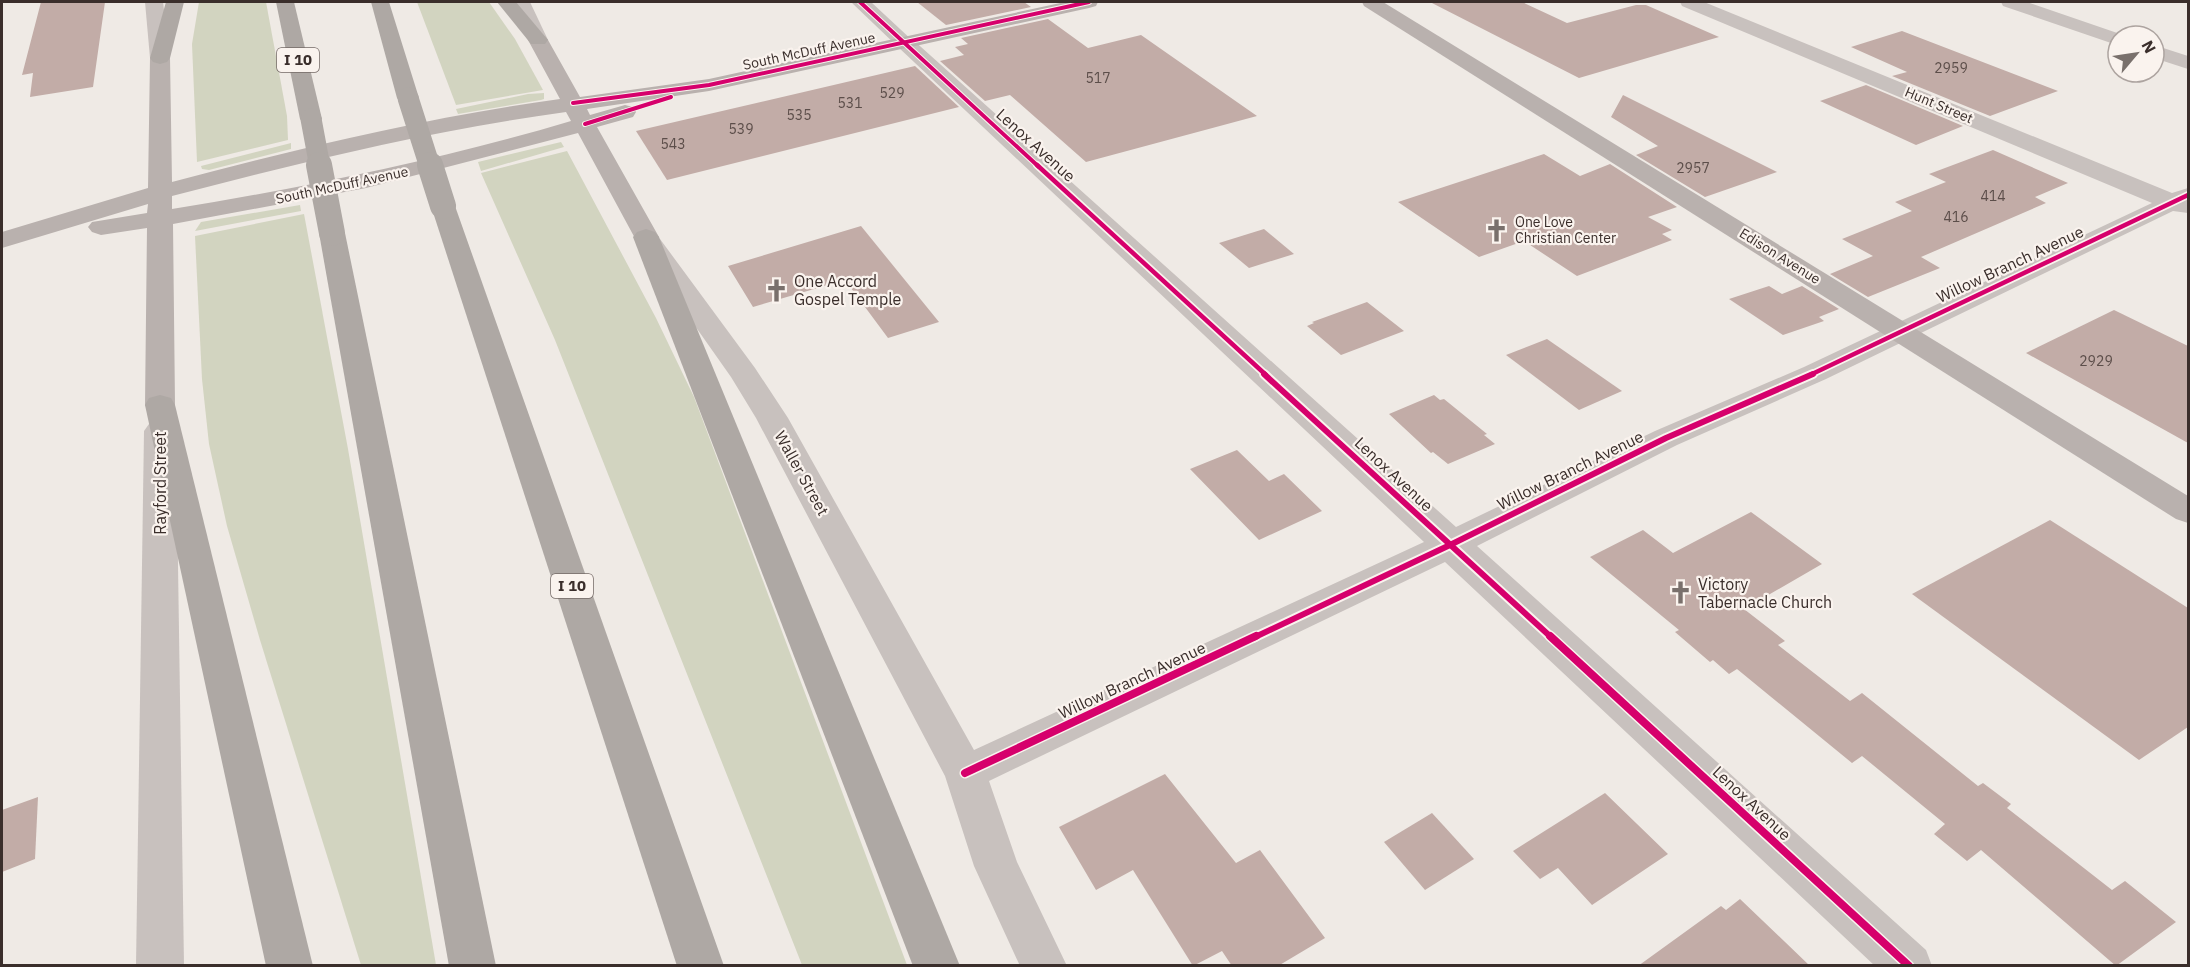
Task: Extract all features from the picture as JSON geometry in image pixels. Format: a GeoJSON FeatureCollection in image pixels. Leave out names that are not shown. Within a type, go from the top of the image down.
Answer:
{"type":"FeatureCollection","features":[{"type":"Feature","properties":{"kind":"highway"},"geometry":{"type":"LineString","coordinates":[[160,58],[175,2]]}},
{"type":"Feature","properties":{"kind":"highway","name":"I 10"},"geometry":{"type":"LineString","coordinates":[[285,2],[311,118],[473,966]]}},
{"type":"Feature","properties":{"kind":"highway","name":"I 10"},"geometry":{"type":"LineString","coordinates":[[380,2],[443,206],[701,966]]}},
{"type":"Feature","properties":{"kind":"highway"},"geometry":{"type":"LineString","coordinates":[[506,2],[538,40]]}},
{"type":"Feature","properties":{"kind":"highway"},"geometry":{"type":"LineString","coordinates":[[646,237],[937,966]]}},
{"type":"Feature","properties":{"kind":"highway"},"geometry":{"type":"LineString","coordinates":[[160,405],[290,966]]}},
{"type":"Feature","properties":{"kind":"main road","name":"South McDuff Avenue"},"geometry":{"type":"LineString","coordinates":[[161,206],[290,158],[379,138],[573,103],[709,85],[1089,2]]}},
{"type":"Feature","properties":{"kind":"main road","name":"Edison Avenue"},"geometry":{"type":"LineString","coordinates":[[1371,2],[2188,511]]}},
{"type":"Feature","properties":{"kind":"main road","name":"Waller Street"},"geometry":{"type":"LineString","coordinates":[[538,40],[646,237]]}},
{"type":"Feature","properties":{"kind":"main road","name":"Rayford Street"},"geometry":{"type":"LineString","coordinates":[[160,58],[160,405]]}},
{"type":"Feature","properties":{"kind":"main road","name":"South McDuff Avenue"},"geometry":{"type":"LineString","coordinates":[[2,240],[161,206],[388,176],[474,156],[709,85]]}},
{"type":"Feature","properties":{"kind":"street","name":"Rayford Street"},"geometry":{"type":"LineString","coordinates":[[154,2],[160,58]]}},
{"type":"Feature","properties":{"kind":"street","name":"Waller Street"},"geometry":{"type":"LineString","coordinates":[[521,2],[538,40]]}},
{"type":"Feature","properties":{"kind":"street","name":"Lenox Avenue"},"geometry":{"type":"LineString","coordinates":[[860,2],[1910,966]]}},
{"type":"Feature","properties":{"kind":"street","name":"Hunt Street"},"geometry":{"type":"LineString","coordinates":[[1689,2],[2183,202]]}},
{"type":"Feature","properties":{"kind":"street"},"geometry":{"type":"LineString","coordinates":[[2010,2],[2106,35]]}},
{"type":"Feature","properties":{"kind":"street"},"geometry":{"type":"LineString","coordinates":[[2166,55],[2188,63]]}},
{"type":"Feature","properties":{"kind":"street","name":"Willow Branch Avenue"},"geometry":{"type":"LineString","coordinates":[[965,773],[1450,544],[1666,438],[1815,373],[1900,331],[2183,202]]}},
{"type":"Feature","properties":{"kind":"street","name":"Waller Street"},"geometry":{"type":"LineString","coordinates":[[646,237],[744,374],[772,418],[965,773],[996,866],[1044,966]]}},
{"type":"Feature","properties":{"kind":"street","name":"Rayford Street"},"geometry":{"type":"LineString","coordinates":[[160,405],[160,966]]}},
{"type":"Feature","properties":{"kind":"green space"},"geometry":{"type":"Polygon","coordinates":[[[199,2],[266,2],[287,116],[288,140],[197,162],[192,44],[199,2]]]}},
{"type":"Feature","properties":{"kind":"green space"},"geometry":{"type":"Polygon","coordinates":[[[417,2],[489,2],[515,39],[543,90],[456,105],[417,2]]]}},
{"type":"Feature","properties":{"kind":"green space"},"geometry":{"type":"Polygon","coordinates":[[[544,93],[544,99],[541,100],[458,114],[456,109],[528,94],[544,93]]]}},
{"type":"Feature","properties":{"kind":"green space"},"geometry":{"type":"Polygon","coordinates":[[[561,142],[564,147],[481,171],[478,162],[561,142]]]}},
{"type":"Feature","properties":{"kind":"green space"},"geometry":{"type":"Polygon","coordinates":[[[291,143],[291,149],[209,170],[202,169],[201,166],[291,143]]]}},
{"type":"Feature","properties":{"kind":"green space"},"geometry":{"type":"Polygon","coordinates":[[[567,151],[656,318],[694,397],[907,965],[802,965],[555,340],[481,173],[567,151]]]}},
{"type":"Feature","properties":{"kind":"green space"},"geometry":{"type":"Polygon","coordinates":[[[300,205],[301,211],[195,231],[201,222],[300,205]]]}},
{"type":"Feature","properties":{"kind":"green space"},"geometry":{"type":"Polygon","coordinates":[[[304,214],[348,449],[436,965],[361,965],[260,640],[227,526],[209,444],[202,379],[195,236],[304,214]]]}},
{"type":"Feature","properties":{"kind":"building"},"geometry":{"type":"Polygon","coordinates":[[[41,2],[105,2],[93,87],[30,97],[33,73],[22,75],[41,2]]]}},
{"type":"Feature","properties":{"kind":"building"},"geometry":{"type":"Polygon","coordinates":[[[917,2],[1024,2],[1031,7],[946,25],[917,2]]]}},
{"type":"Feature","properties":{"kind":"building"},"geometry":{"type":"Polygon","coordinates":[[[1430,2],[1522,2],[1567,23],[1636,5],[1646,5],[1719,37],[1579,78],[1430,2]]]}},
{"type":"Feature","properties":{"kind":"building"},"geometry":{"type":"Polygon","coordinates":[[[1048,19],[1088,48],[1141,35],[1257,116],[1086,162],[1010,95],[985,101],[940,61],[964,55],[955,47],[968,44],[961,38],[1048,19]]]}},
{"type":"Feature","properties":{"kind":"building"},"geometry":{"type":"Polygon","coordinates":[[[1902,31],[2058,91],[1990,116],[1892,76],[1907,72],[1851,47],[1902,31]]]}},
{"type":"Feature","properties":{"kind":"building"},"geometry":{"type":"Polygon","coordinates":[[[915,66],[959,107],[667,180],[636,131],[915,66]]]}},
{"type":"Feature","properties":{"kind":"building"},"geometry":{"type":"Polygon","coordinates":[[[1866,85],[1963,126],[1916,145],[1820,101],[1866,85]]]}},
{"type":"Feature","properties":{"kind":"building"},"geometry":{"type":"Polygon","coordinates":[[[1623,95],[1777,172],[1705,197],[1636,155],[1658,146],[1611,117],[1623,95]]]}},
{"type":"Feature","properties":{"kind":"building"},"geometry":{"type":"Polygon","coordinates":[[[1993,150],[2068,183],[2035,197],[2046,203],[1921,257],[1940,268],[1868,297],[1830,274],[1873,256],[1842,239],[1912,211],[1895,202],[1946,182],[1929,174],[1993,150]]]}},
{"type":"Feature","properties":{"kind":"building","name":"One Love Christian Center"},"geometry":{"type":"Polygon","coordinates":[[[1544,154],[1580,176],[1610,164],[1677,207],[1648,217],[1672,230],[1662,234],[1672,240],[1577,276],[1524,241],[1479,257],[1398,202],[1544,154]]]}},
{"type":"Feature","properties":{"kind":"building","name":"One Accord Gospel Temple"},"geometry":{"type":"Polygon","coordinates":[[[861,226],[939,322],[888,338],[845,280],[753,307],[728,266],[861,226]]]}},
{"type":"Feature","properties":{"kind":"building"},"geometry":{"type":"Polygon","coordinates":[[[1264,229],[1294,254],[1249,268],[1219,243],[1264,229]]]}},
{"type":"Feature","properties":{"kind":"building"},"geometry":{"type":"Polygon","coordinates":[[[1769,286],[1782,294],[1802,286],[1839,309],[1819,317],[1824,321],[1783,335],[1729,299],[1769,286]]]}},
{"type":"Feature","properties":{"kind":"building"},"geometry":{"type":"Polygon","coordinates":[[[1367,302],[1404,331],[1341,355],[1307,326],[1314,323],[1312,322],[1367,302]]]}},
{"type":"Feature","properties":{"kind":"building"},"geometry":{"type":"Polygon","coordinates":[[[2114,310],[2188,346],[2188,443],[2026,353],[2114,310]]]}},
{"type":"Feature","properties":{"kind":"building"},"geometry":{"type":"Polygon","coordinates":[[[1547,339],[1622,391],[1579,410],[1506,355],[1547,339]]]}},
{"type":"Feature","properties":{"kind":"building"},"geometry":{"type":"Polygon","coordinates":[[[1434,395],[1440,400],[1444,399],[1487,434],[1484,435],[1495,444],[1448,464],[1433,452],[1431,453],[1389,414],[1434,395]]]}},
{"type":"Feature","properties":{"kind":"building"},"geometry":{"type":"Polygon","coordinates":[[[1237,450],[1269,481],[1284,474],[1322,511],[1259,540],[1190,469],[1237,450]]]}},
{"type":"Feature","properties":{"kind":"building"},"geometry":{"type":"Polygon","coordinates":[[[1751,512],[1822,564],[1744,609],[1785,641],[1778,645],[1850,701],[1862,693],[1978,786],[1983,783],[2011,804],[2007,808],[2112,890],[2125,881],[2176,922],[2116,966],[1981,850],[1967,861],[1934,834],[1945,824],[1862,756],[1852,763],[1737,669],[1729,674],[1713,660],[1710,662],[1675,632],[1679,630],[1590,557],[1643,530],[1673,553],[1751,512]]]}},
{"type":"Feature","properties":{"kind":"building"},"geometry":{"type":"Polygon","coordinates":[[[2050,520],[2188,608],[2188,727],[2139,760],[1912,594],[2050,520]]]}},
{"type":"Feature","properties":{"kind":"building"},"geometry":{"type":"Polygon","coordinates":[[[1165,774],[1236,863],[1260,850],[1325,938],[1278,966],[1232,966],[1222,951],[1193,966],[1133,870],[1096,890],[1059,827],[1165,774]]]}},
{"type":"Feature","properties":{"kind":"building"},"geometry":{"type":"Polygon","coordinates":[[[1605,793],[1668,854],[1592,905],[1558,868],[1540,879],[1513,851],[1605,793]]]}},
{"type":"Feature","properties":{"kind":"building"},"geometry":{"type":"Polygon","coordinates":[[[38,797],[35,859],[2,872],[2,810],[38,797]]]}},
{"type":"Feature","properties":{"kind":"building"},"geometry":{"type":"Polygon","coordinates":[[[1432,813],[1474,859],[1425,890],[1384,842],[1432,813]]]}},
{"type":"Feature","properties":{"kind":"building"},"geometry":{"type":"Polygon","coordinates":[[[1740,899],[1810,966],[1638,966],[1721,906],[1726,910],[1740,899]]]}},
{"type":"Feature","properties":{"kind":"cycle path"},"geometry":{"type":"LineString","coordinates":[[860,2],[1909,966]]}},
{"type":"Feature","properties":{"kind":"cycle path"},"geometry":{"type":"LineString","coordinates":[[573,103],[709,85],[1089,2]]}},
{"type":"Feature","properties":{"kind":"cycle path"},"geometry":{"type":"LineString","coordinates":[[585,124],[671,97]]}},
{"type":"Feature","properties":{"kind":"cycle path"},"geometry":{"type":"LineString","coordinates":[[965,773],[1450,545],[1666,438],[1815,373],[2188,195]]}},
{"type":"Feature","properties":{"kind":"place","name":"One Love Christian Center"},"geometry":{"type":"Point","coordinates":[1497,230]}},
{"type":"Feature","properties":{"kind":"place","name":"One Accord Gospel Temple"},"geometry":{"type":"Point","coordinates":[776,290]}},
{"type":"Feature","properties":{"kind":"place","name":"Victory Tabernacle Church"},"geometry":{"type":"Point","coordinates":[1680,593]}}]}
